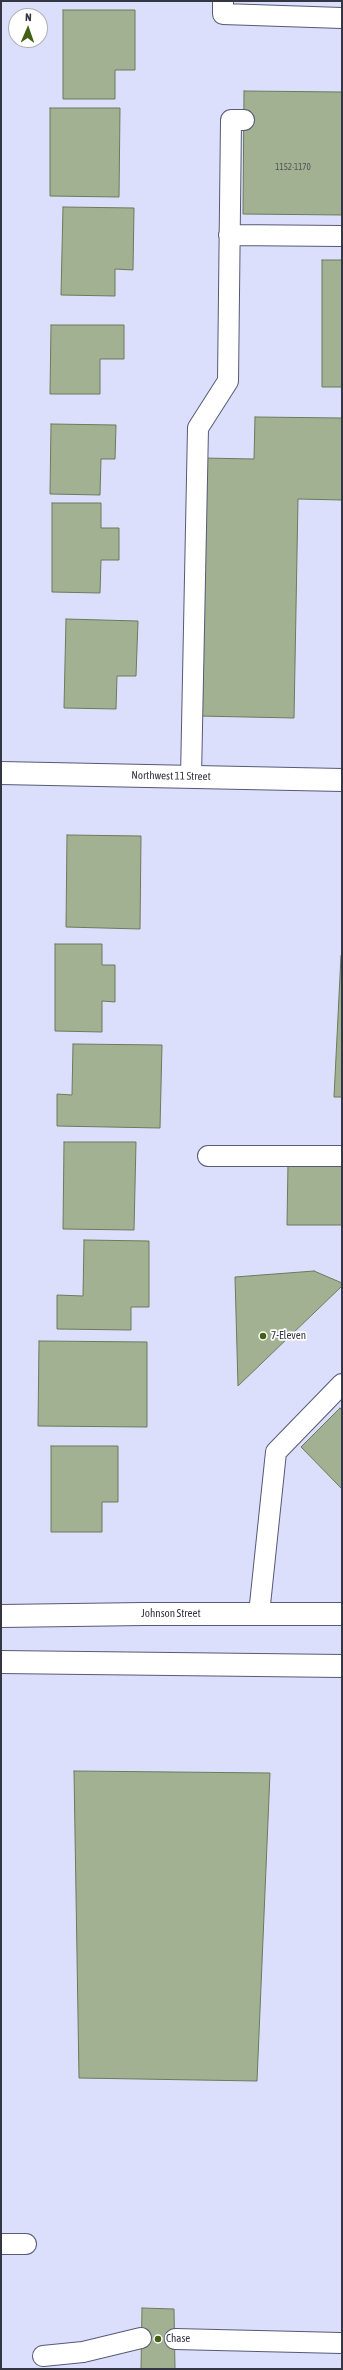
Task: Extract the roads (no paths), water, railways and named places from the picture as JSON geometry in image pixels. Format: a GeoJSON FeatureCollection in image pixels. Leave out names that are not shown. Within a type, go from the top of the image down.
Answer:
{"type":"FeatureCollection","features":[{"type":"Feature","properties":{"kind":"street","name":"Northwest 11 Street"},"geometry":{"type":"LineString","coordinates":[[1,773],[342,780]]}},
{"type":"Feature","properties":{"kind":"street","name":"Johnson Street"},"geometry":{"type":"LineString","coordinates":[[1,1616],[342,1614]]}},
{"type":"Feature","properties":{"kind":"street"},"geometry":{"type":"LineString","coordinates":[[1,1662],[342,1666]]}},
{"type":"Feature","properties":{"kind":"lane"},"geometry":{"type":"LineString","coordinates":[[223,1],[223,14],[342,18]]}},
{"type":"Feature","properties":{"kind":"lane"},"geometry":{"type":"LineString","coordinates":[[191,777],[198,428],[228,380],[231,120],[244,120]]}},
{"type":"Feature","properties":{"kind":"lane"},"geometry":{"type":"LineString","coordinates":[[229,235],[342,236]]}},
{"type":"Feature","properties":{"kind":"lane"},"geometry":{"type":"LineString","coordinates":[[208,1156],[342,1156]]}},
{"type":"Feature","properties":{"kind":"lane"},"geometry":{"type":"LineString","coordinates":[[259,1614],[276,1452],[342,1384]]}},
{"type":"Feature","properties":{"kind":"lane"},"geometry":{"type":"LineString","coordinates":[[1,2244],[26,2244]]}},
{"type":"Feature","properties":{"kind":"lane"},"geometry":{"type":"LineString","coordinates":[[43,2356],[83,2352],[141,2338]]}},
{"type":"Feature","properties":{"kind":"lane"},"geometry":{"type":"LineString","coordinates":[[175,2339],[341,2343]]}},
{"type":"Feature","properties":{"kind":"place","name":"7-Eleven"},"geometry":{"type":"Point","coordinates":[263,1336]}},
{"type":"Feature","properties":{"kind":"place","name":"Chase"},"geometry":{"type":"Point","coordinates":[158,2339]}}]}
